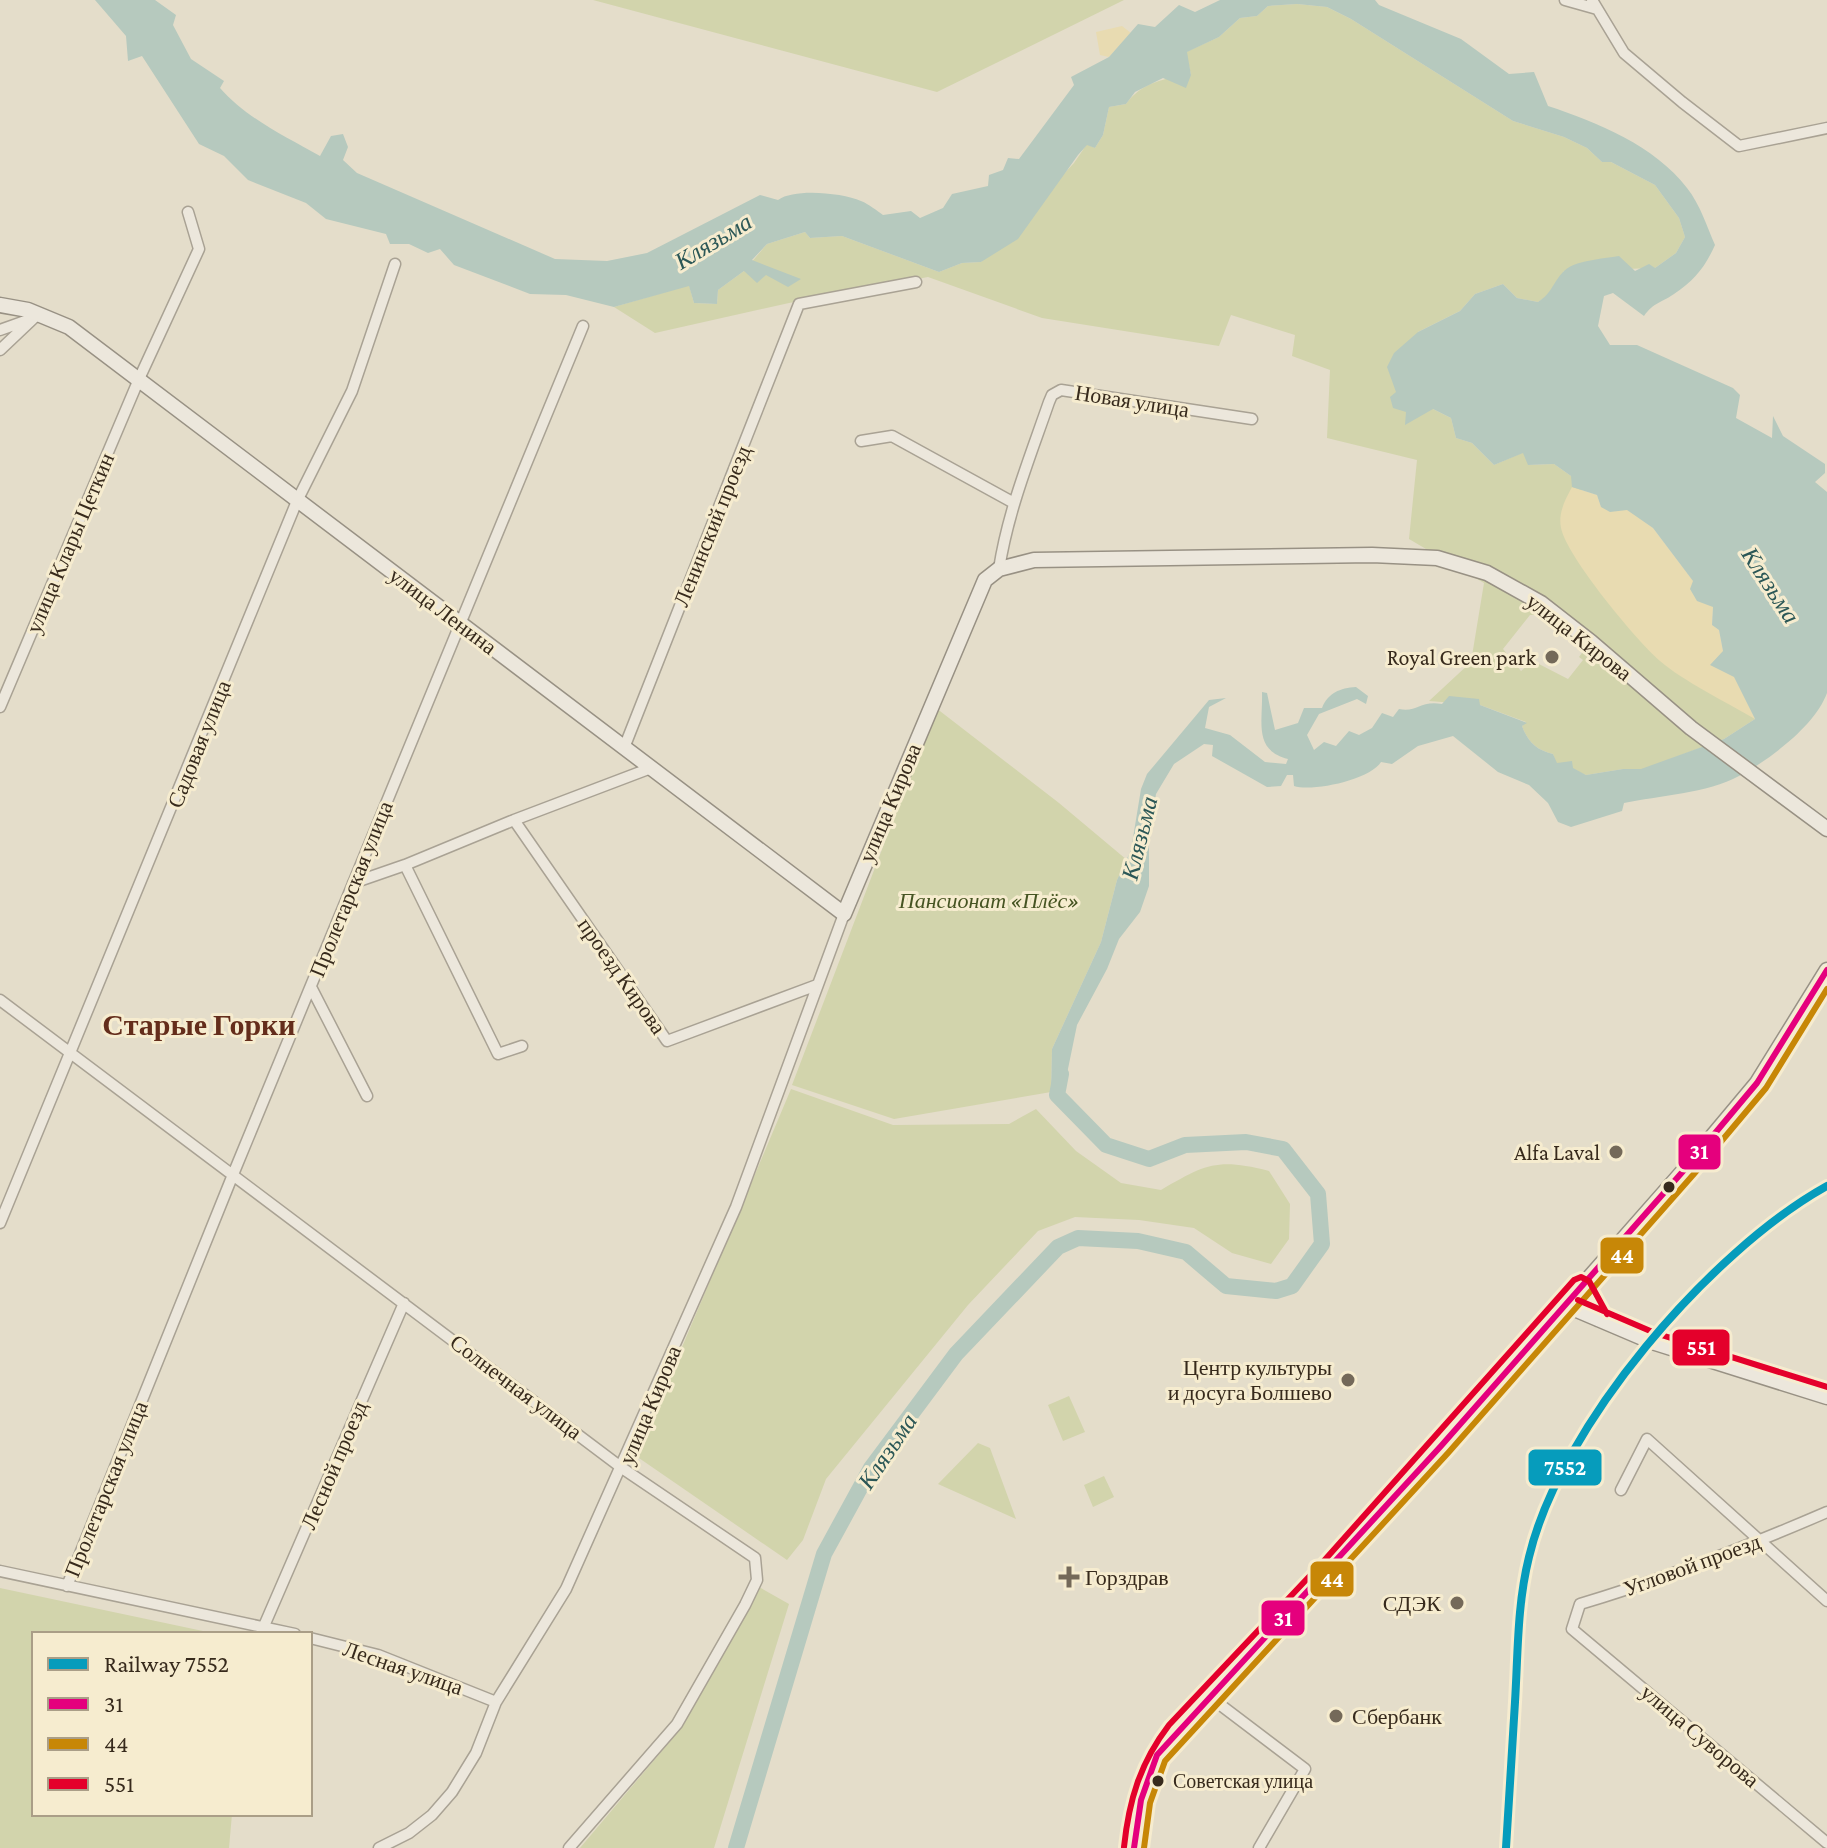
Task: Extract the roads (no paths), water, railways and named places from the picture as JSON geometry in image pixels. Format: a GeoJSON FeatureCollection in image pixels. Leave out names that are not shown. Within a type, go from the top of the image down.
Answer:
{"type":"FeatureCollection","features":[{"type":"Feature","properties":{"kind":"street"},"geometry":{"type":"LineString","coordinates":[[1565,0],[1594,4],[1624,53],[1739,146],[1827,128]]}},
{"type":"Feature","properties":{"kind":"street","name":"улица Клары Цеткин"},"geometry":{"type":"LineString","coordinates":[[0,707],[139,379],[199,249],[188,212]]}},
{"type":"Feature","properties":{"kind":"street","name":"Садовая улица"},"geometry":{"type":"LineString","coordinates":[[0,1223],[297,501],[352,391],[395,264]]}},
{"type":"Feature","properties":{"kind":"street","name":"Ленинский проезд"},"geometry":{"type":"LineString","coordinates":[[624,748],[799,304],[916,282]]}},
{"type":"Feature","properties":{"kind":"street","name":"улица Ленина"},"geometry":{"type":"LineString","coordinates":[[0,305],[17,307],[69,327],[844,914]]}},
{"type":"Feature","properties":{"kind":"street"},"geometry":{"type":"LineString","coordinates":[[0,330],[36,316]]}},
{"type":"Feature","properties":{"kind":"street"},"geometry":{"type":"LineString","coordinates":[[0,350],[36,316]]}},
{"type":"Feature","properties":{"kind":"street","name":"Пролетарская улица"},"geometry":{"type":"LineString","coordinates":[[67,1586],[583,326]]}},
{"type":"Feature","properties":{"kind":"street","name":"Новая улица"},"geometry":{"type":"LineString","coordinates":[[999,569],[1004,534],[1049,402],[1056,392],[1061,390],[1252,419]]}},
{"type":"Feature","properties":{"kind":"street"},"geometry":{"type":"LineString","coordinates":[[861,441],[892,436],[1014,503]]}},
{"type":"Feature","properties":{"kind":"street","name":"улица Кирова"},"geometry":{"type":"LineString","coordinates":[[379,1848],[409,1833],[432,1815],[452,1792],[476,1753],[496,1702],[566,1589],[736,1207],[844,914],[977,596],[985,580],[999,569],[1034,560],[1372,555],[1437,558],[1487,573],[1541,603],[1691,728],[1827,829]]}},
{"type":"Feature","properties":{"kind":"street"},"geometry":{"type":"LineString","coordinates":[[353,883],[651,768]]}},
{"type":"Feature","properties":{"kind":"street","name":"проезд Кирова"},"geometry":{"type":"LineString","coordinates":[[514,820],[667,1041],[817,985]]}},
{"type":"Feature","properties":{"kind":"street"},"geometry":{"type":"LineString","coordinates":[[405,865],[498,1054],[522,1046]]}},
{"type":"Feature","properties":{"kind":"street"},"geometry":{"type":"LineString","coordinates":[[1134,1848],[1136,1816],[1146,1776],[1166,1743],[1340,1559],[1685,1169],[1757,1083],[1827,970]]}},
{"type":"Feature","properties":{"kind":"street"},"geometry":{"type":"LineString","coordinates":[[311,987],[367,1096]]}},
{"type":"Feature","properties":{"kind":"street","name":"Солнечная улица"},"geometry":{"type":"LineString","coordinates":[[0,1000],[622,1468],[755,1558],[757,1580],[677,1724],[569,1848]]}},
{"type":"Feature","properties":{"kind":"street"},"geometry":{"type":"LineString","coordinates":[[1581,1287],[1598,1319]]}},
{"type":"Feature","properties":{"kind":"street","name":"Лесной проезд"},"geometry":{"type":"LineString","coordinates":[[264,1626],[404,1303]]}},
{"type":"Feature","properties":{"kind":"street"},"geometry":{"type":"LineString","coordinates":[[1565,1305],[1652,1342],[1827,1397]]}},
{"type":"Feature","properties":{"kind":"street"},"geometry":{"type":"LineString","coordinates":[[1621,1490],[1647,1439],[1827,1601]]}},
{"type":"Feature","properties":{"kind":"street","name":"Угловой проезд"},"geometry":{"type":"LineString","coordinates":[[1572,1629],[1580,1604],[1646,1585],[1827,1512]]}},
{"type":"Feature","properties":{"kind":"street"},"geometry":{"type":"LineString","coordinates":[[0,1571],[287,1632]]}},
{"type":"Feature","properties":{"kind":"street","name":"улица Суворова"},"geometry":{"type":"LineString","coordinates":[[1572,1629],[1827,1843]]}},
{"type":"Feature","properties":{"kind":"street","name":"Лесная улица"},"geometry":{"type":"LineString","coordinates":[[312,1638],[378,1655],[496,1702]]}},
{"type":"Feature","properties":{"kind":"street"},"geometry":{"type":"LineString","coordinates":[[1210,1697],[1305,1769],[1259,1848]]}},
{"type":"Feature","properties":{"kind":"water"},"geometry":{"type":"Polygon","coordinates":[[[95,0],[155,0],[176,15],[173,25],[191,59],[224,81],[220,88],[230,99],[267,126],[320,156],[331,136],[343,134],[348,147],[343,160],[357,173],[555,259],[607,261],[647,253],[760,195],[778,200],[795,194],[831,194],[861,201],[883,215],[911,211],[920,218],[943,208],[952,194],[988,186],[989,175],[1003,170],[1008,158],[1019,159],[1074,85],[1071,77],[1109,57],[1138,24],[1155,27],[1179,5],[1195,12],[1220,0],[1375,0],[1379,5],[1461,39],[1509,74],[1534,72],[1548,106],[1605,128],[1642,148],[1674,173],[1692,194],[1715,245],[1703,266],[1688,284],[1654,305],[1644,316],[1613,293],[1604,296],[1598,326],[1610,345],[1637,345],[1733,388],[1740,395],[1736,418],[1772,438],[1773,416],[1783,436],[1825,464],[1825,473],[1815,482],[1827,492],[1827,693],[1802,730],[1764,761],[1739,776],[1698,790],[1624,803],[1622,811],[1571,827],[1558,822],[1548,803],[1529,785],[1498,772],[1453,736],[1418,746],[1392,764],[1381,762],[1353,779],[1314,787],[1294,786],[1293,775],[1287,775],[1281,786],[1267,787],[1212,756],[1213,745],[1204,744],[1174,764],[1156,794],[1149,838],[1149,886],[1140,912],[1119,939],[1077,1025],[1062,1098],[1051,1092],[1052,1049],[1101,942],[1117,880],[1131,850],[1141,789],[1147,774],[1209,700],[1226,698],[1209,707],[1205,728],[1230,735],[1265,762],[1286,764],[1288,759],[1269,749],[1262,733],[1262,692],[1267,693],[1275,730],[1298,723],[1304,708],[1322,708],[1331,695],[1340,690],[1356,687],[1368,696],[1366,704],[1357,699],[1319,714],[1307,735],[1314,750],[1324,742],[1336,746],[1349,731],[1359,735],[1372,728],[1382,713],[1393,717],[1399,709],[1442,704],[1449,696],[1479,699],[1480,705],[1527,723],[1522,726],[1533,744],[1553,754],[1557,763],[1572,761],[1573,768],[1586,775],[1641,769],[1724,739],[1755,719],[1734,677],[1710,665],[1723,651],[1719,630],[1712,625],[1713,607],[1697,601],[1690,589],[1693,581],[1653,528],[1627,510],[1610,512],[1601,507],[1597,495],[1572,487],[1571,476],[1554,464],[1528,465],[1523,453],[1494,465],[1472,443],[1456,438],[1451,418],[1433,409],[1405,425],[1406,412],[1393,408],[1390,397],[1396,392],[1387,367],[1394,353],[1418,332],[1460,311],[1475,294],[1503,284],[1517,298],[1538,302],[1563,272],[1574,265],[1619,256],[1635,271],[1649,264],[1655,268],[1676,253],[1685,237],[1679,218],[1655,185],[1611,162],[1602,162],[1587,148],[1564,137],[1513,121],[1327,7],[1297,4],[1268,6],[1257,16],[1240,18],[1219,37],[1187,52],[1191,75],[1186,88],[1163,78],[1135,92],[1126,104],[1109,107],[1103,135],[1095,148],[1087,145],[1078,155],[1018,239],[981,262],[962,263],[939,272],[842,236],[810,238],[805,232],[767,244],[752,260],[801,279],[788,287],[766,275],[757,283],[744,271],[718,290],[717,304],[694,303],[689,286],[614,307],[566,295],[530,294],[454,265],[440,249],[428,253],[409,244],[390,244],[386,234],[326,219],[306,203],[248,180],[224,156],[199,144],[142,56],[128,61],[126,36],[95,0]]]}},
{"type":"Feature","properties":{"kind":"waterway","name":"Клязьма"},"geometry":{"type":"LineString","coordinates":[[736,1848],[824,1554],[871,1468],[956,1354],[1058,1247],[1078,1238],[1138,1241],[1186,1252],[1226,1286],[1276,1291],[1292,1286],[1322,1244],[1318,1194],[1283,1149],[1246,1142],[1185,1145],[1149,1159],[1106,1145],[1057,1095],[1061,1074]]}},
{"type":"Feature","properties":{"kind":"rail line","name":"7552"},"geometry":{"type":"LineString","coordinates":[[1506,1848],[1522,1593],[1529,1557],[1546,1506],[1572,1453],[1606,1399],[1689,1297],[1735,1253],[1782,1215],[1827,1186]]}},
{"type":"Feature","properties":{"kind":"place","name":"Royal Green park"},"geometry":{"type":"Point","coordinates":[1552,657]}},
{"type":"Feature","properties":{"kind":"place","name":"Alfa Laval"},"geometry":{"type":"Point","coordinates":[1616,1152]}},
{"type":"Feature","properties":{"kind":"place","name":"Центр культуры и досуга Болшево"},"geometry":{"type":"Point","coordinates":[1348,1380]}},
{"type":"Feature","properties":{"kind":"place","name":"Горздрав"},"geometry":{"type":"Point","coordinates":[1069,1577]}},
{"type":"Feature","properties":{"kind":"place","name":"СДЭК"},"geometry":{"type":"Point","coordinates":[1457,1603]}},
{"type":"Feature","properties":{"kind":"place","name":"Сбербанк"},"geometry":{"type":"Point","coordinates":[1336,1716]}},
{"type":"Feature","properties":{"kind":"place","name":"Советская улица"},"geometry":{"type":"Point","coordinates":[1158,1781]}},
{"type":"Feature","properties":{"kind":"district","name":"Старые Горки"},"geometry":{"type":"Point","coordinates":[199,1024]}},
{"type":"Feature","properties":{"kind":"park label","name":"Пансионат «Плёс»"},"geometry":{"type":"Point","coordinates":[989,900]}}]}
